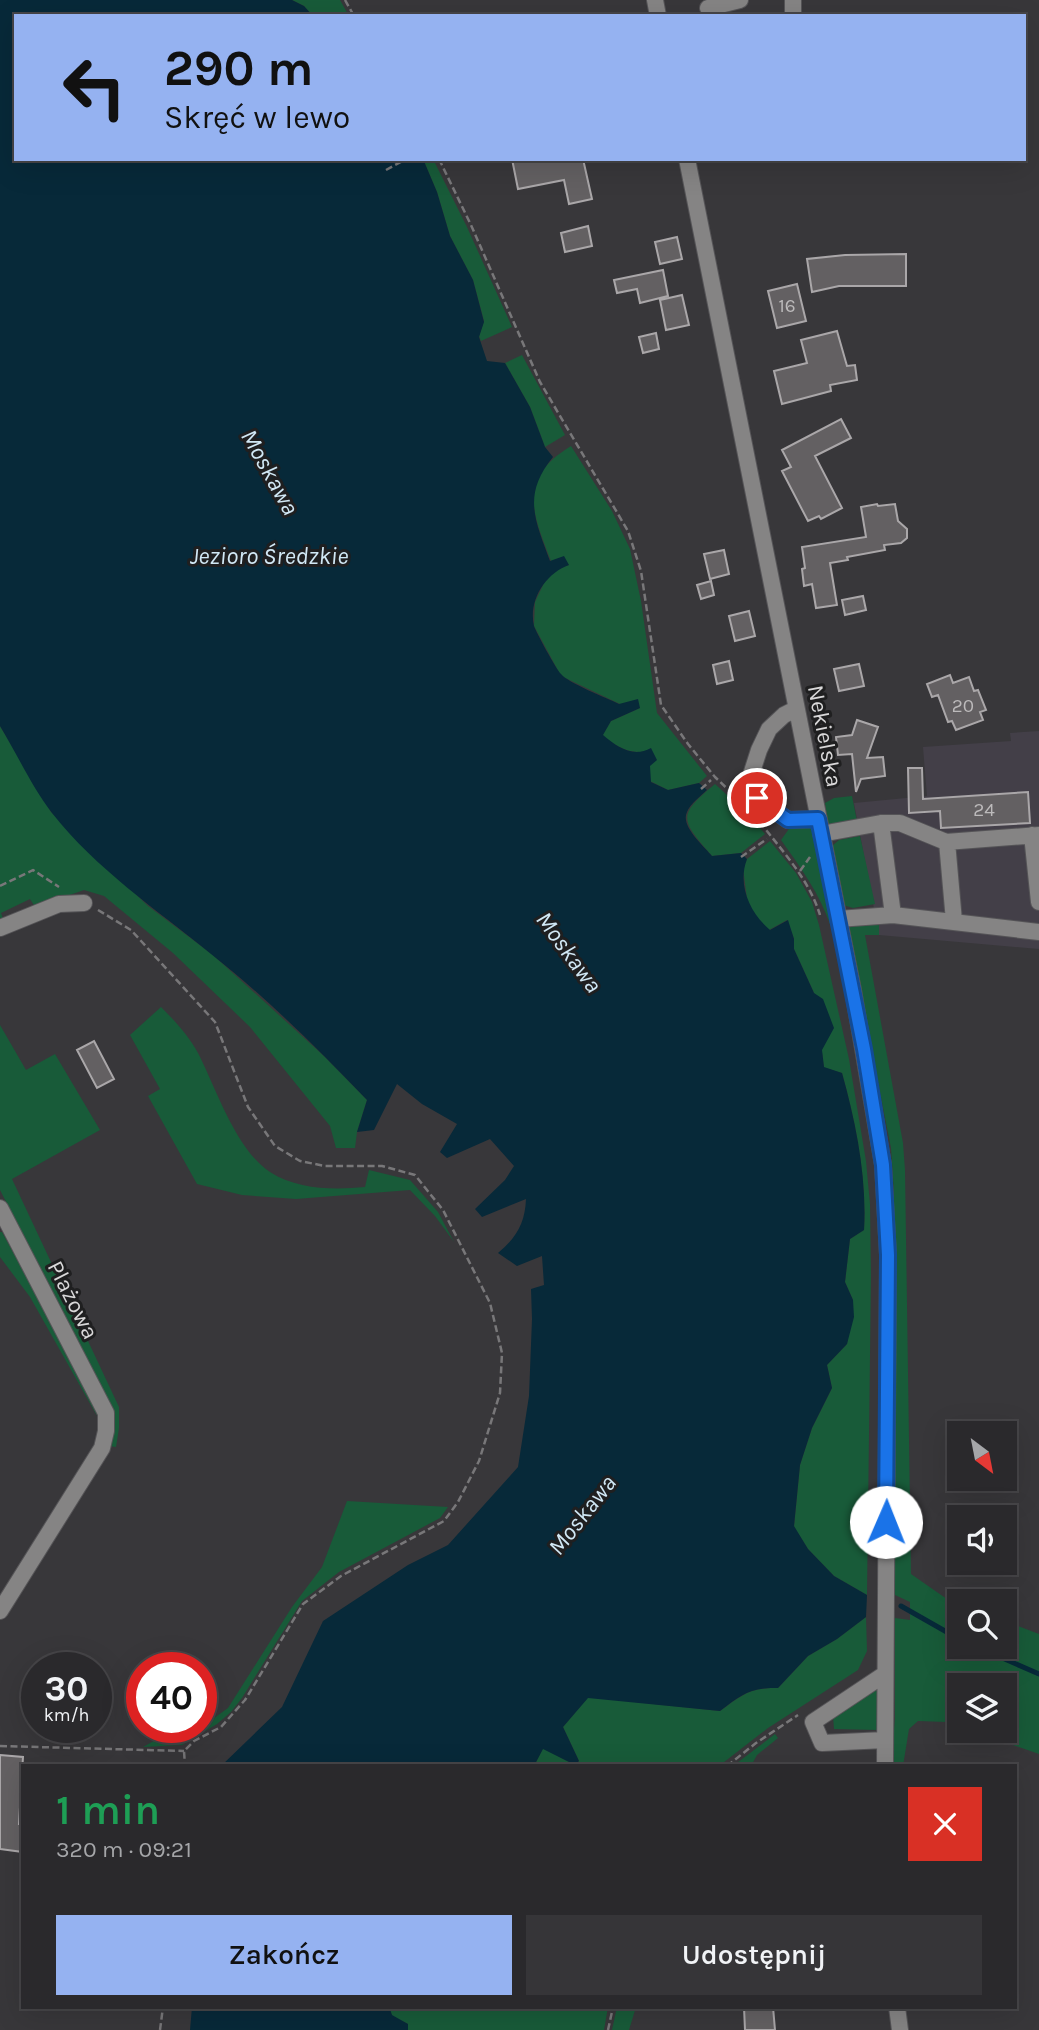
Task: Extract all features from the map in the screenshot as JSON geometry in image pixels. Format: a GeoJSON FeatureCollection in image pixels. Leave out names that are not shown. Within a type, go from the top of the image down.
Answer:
{"type":"FeatureCollection","features":[{"type":"Feature","properties":{"kind":"street"},"geometry":{"type":"LineString","coordinates":[[708,8],[740,0]]}},
{"type":"Feature","properties":{"kind":"street","name":"Nekielska"},"geometry":{"type":"LineString","coordinates":[[687,161],[819,827],[830,920],[864,1049],[883,1165],[888,1255],[885,1764]]}},
{"type":"Feature","properties":{"kind":"street"},"geometry":{"type":"LineString","coordinates":[[796,709],[784,715],[769,729],[759,750],[750,778],[757,798],[788,820],[819,827],[901,823],[947,842],[1035,835],[1039,902]]}},
{"type":"Feature","properties":{"kind":"street"},"geometry":{"type":"LineString","coordinates":[[881,823],[893,915]]}},
{"type":"Feature","properties":{"kind":"street"},"geometry":{"type":"LineString","coordinates":[[947,842],[954,922]]}},
{"type":"Feature","properties":{"kind":"street"},"geometry":{"type":"LineString","coordinates":[[0,928],[59,904],[84,903]]}},
{"type":"Feature","properties":{"kind":"street"},"geometry":{"type":"LineString","coordinates":[[830,920],[893,915],[1039,932]]}},
{"type":"Feature","properties":{"kind":"street","name":"Plażowa"},"geometry":{"type":"LineString","coordinates":[[0,1208],[106,1413],[102,1448],[0,1611]]}},
{"type":"Feature","properties":{"kind":"street"},"geometry":{"type":"LineString","coordinates":[[885,1667],[814,1722],[822,1743],[885,1740]]}},
{"type":"Feature","properties":{"kind":"street"},"geometry":{"type":"LineString","coordinates":[[897,2009],[900,2030]]}},
{"type":"Feature","properties":{"kind":"path"},"geometry":{"type":"LineString","coordinates":[[386,170],[402,161]]}},
{"type":"Feature","properties":{"kind":"path"},"geometry":{"type":"LineString","coordinates":[[440,161],[540,382],[628,531],[641,571],[661,705],[715,777],[744,804]]}},
{"type":"Feature","properties":{"kind":"path"},"geometry":{"type":"LineString","coordinates":[[701,789],[711,780]]}},
{"type":"Feature","properties":{"kind":"path"},"geometry":{"type":"LineString","coordinates":[[754,814],[799,873],[830,920]]}},
{"type":"Feature","properties":{"kind":"path"},"geometry":{"type":"LineString","coordinates":[[741,857],[767,839]]}},
{"type":"Feature","properties":{"kind":"path"},"geometry":{"type":"LineString","coordinates":[[0,886],[33,870],[61,888]]}},
{"type":"Feature","properties":{"kind":"path"},"geometry":{"type":"LineString","coordinates":[[0,1746],[184,1751],[194,1741],[221,1727],[245,1700],[303,1604],[341,1576],[444,1521],[458,1502],[479,1461],[500,1393],[502,1353],[491,1303],[443,1210],[415,1175],[382,1166],[325,1166],[300,1161],[275,1146],[248,1107],[215,1022],[131,930],[84,903]]}},
{"type":"Feature","properties":{"kind":"path"},"geometry":{"type":"LineString","coordinates":[[184,1751],[185,1764]]}},
{"type":"Feature","properties":{"kind":"path"},"geometry":{"type":"LineString","coordinates":[[160,2030],[163,2009]]}},
{"type":"Feature","properties":{"kind":"path"},"geometry":{"type":"LineString","coordinates":[[608,2030],[613,2009]]}},
{"type":"Feature","properties":{"kind":"shaded area"},"geometry":{"type":"Polygon","coordinates":[[[1039,731],[1039,949],[879,935],[854,803],[927,796],[923,747],[1011,741],[1010,733],[1039,731]]]}},
{"type":"Feature","properties":{"kind":"green space"},"geometry":{"type":"Polygon","coordinates":[[[292,0],[340,0],[348,14],[311,14],[304,6],[292,0]]]}},
{"type":"Feature","properties":{"kind":"green space"},"geometry":{"type":"Polygon","coordinates":[[[424,161],[434,161],[512,327],[481,341],[479,336],[484,321],[473,280],[450,236],[437,192],[424,161]]]}},
{"type":"Feature","properties":{"kind":"green space"},"geometry":{"type":"Polygon","coordinates":[[[522,355],[565,435],[545,447],[530,407],[505,363],[522,355]]]}},
{"type":"Feature","properties":{"kind":"green space"},"geometry":{"type":"Polygon","coordinates":[[[571,446],[612,511],[630,549],[641,601],[657,713],[707,776],[699,783],[668,790],[650,781],[650,766],[643,752],[621,748],[602,735],[611,721],[640,708],[620,704],[561,676],[534,626],[535,602],[544,583],[556,569],[569,565],[551,561],[535,512],[536,484],[542,471],[571,446]]]}},
{"type":"Feature","properties":{"kind":"green space"},"geometry":{"type":"Polygon","coordinates":[[[0,726],[51,812],[148,906],[213,955],[325,1057],[367,1100],[355,1148],[336,1148],[330,1126],[250,1027],[173,953],[104,896],[84,890],[35,907],[30,899],[1,913],[4,921],[0,922],[0,726]]]}},
{"type":"Feature","properties":{"kind":"green space"},"geometry":{"type":"Polygon","coordinates":[[[715,784],[750,816],[765,834],[741,853],[712,856],[689,826],[689,811],[715,784]]]}},
{"type":"Feature","properties":{"kind":"green space"},"geometry":{"type":"Polygon","coordinates":[[[852,796],[857,821],[828,824],[825,803],[834,798],[852,796]]]}},
{"type":"Feature","properties":{"kind":"green space"},"geometry":{"type":"Polygon","coordinates":[[[791,826],[812,828],[831,927],[816,892],[781,840],[791,826]]]}},
{"type":"Feature","properties":{"kind":"green space"},"geometry":{"type":"Polygon","coordinates":[[[860,836],[875,904],[853,908],[843,905],[832,846],[839,840],[860,836]]]}},
{"type":"Feature","properties":{"kind":"green space"},"geometry":{"type":"Polygon","coordinates":[[[770,841],[796,873],[812,902],[819,925],[849,1059],[866,1161],[870,1204],[871,1275],[867,1595],[834,1576],[808,1549],[794,1527],[800,1465],[812,1428],[832,1388],[827,1365],[847,1344],[853,1300],[845,1282],[850,1239],[864,1230],[864,1191],[856,1131],[842,1073],[824,1068],[814,993],[794,949],[794,939],[787,920],[769,930],[755,917],[747,899],[743,868],[747,859],[770,841]]]}},
{"type":"Feature","properties":{"kind":"green space"},"geometry":{"type":"Polygon","coordinates":[[[879,922],[879,935],[865,935],[903,1143],[911,1574],[947,1598],[947,1659],[1017,1659],[1017,1626],[1039,1634],[1039,1754],[1007,1743],[1017,1743],[1017,1673],[947,1673],[947,1722],[918,1721],[909,1729],[903,1764],[891,1764],[895,1718],[895,1618],[910,1620],[910,1602],[895,1595],[893,1575],[894,1193],[891,1148],[849,935],[850,927],[855,923],[879,922]]]}},
{"type":"Feature","properties":{"kind":"green space"},"geometry":{"type":"Polygon","coordinates":[[[161,1007],[194,1047],[237,1134],[258,1162],[270,1172],[292,1182],[329,1188],[365,1187],[369,1170],[410,1180],[438,1212],[454,1242],[435,1216],[410,1190],[296,1199],[242,1195],[197,1184],[148,1096],[160,1089],[130,1035],[161,1007]]]}},
{"type":"Feature","properties":{"kind":"green space"},"geometry":{"type":"Polygon","coordinates":[[[0,1025],[26,1070],[55,1054],[100,1130],[12,1179],[119,1407],[116,1447],[109,1446],[112,1409],[0,1190],[0,1025]]]}},
{"type":"Feature","properties":{"kind":"green space"},"geometry":{"type":"Polygon","coordinates":[[[0,1232],[92,1397],[97,1416],[30,1297],[0,1257],[0,1232]]]}},
{"type":"Feature","properties":{"kind":"green space"},"geometry":{"type":"Polygon","coordinates":[[[347,1501],[448,1507],[440,1518],[339,1572],[302,1601],[242,1698],[217,1724],[217,1716],[228,1708],[292,1607],[322,1567],[347,1501]]]}},
{"type":"Feature","properties":{"kind":"green space"},"geometry":{"type":"Polygon","coordinates":[[[866,1617],[867,1651],[858,1670],[768,1728],[722,1764],[576,1764],[579,1761],[563,1727],[588,1697],[720,1711],[747,1693],[778,1688],[808,1656],[866,1617]]]}},
{"type":"Feature","properties":{"kind":"green space"},"geometry":{"type":"Polygon","coordinates":[[[878,1686],[878,1730],[834,1729],[833,1716],[878,1686]]]}},
{"type":"Feature","properties":{"kind":"green space"},"geometry":{"type":"Polygon","coordinates":[[[775,1734],[778,1738],[757,1755],[752,1764],[736,1764],[775,1734]]]}},
{"type":"Feature","properties":{"kind":"green space"},"geometry":{"type":"Polygon","coordinates":[[[150,1743],[185,1743],[182,1745],[143,1747],[150,1743]]]}},
{"type":"Feature","properties":{"kind":"green space"},"geometry":{"type":"Polygon","coordinates":[[[543,1748],[573,1764],[535,1764],[543,1748]]]}},
{"type":"Feature","properties":{"kind":"green space"},"geometry":{"type":"Polygon","coordinates":[[[389,2009],[608,2009],[604,2030],[408,2030],[408,2024],[392,2016],[389,2009]]]}},
{"type":"Feature","properties":{"kind":"green space"},"geometry":{"type":"Polygon","coordinates":[[[617,2009],[635,2009],[629,2030],[612,2030],[617,2009]]]}},
{"type":"Feature","properties":{"kind":"water","name":"Jezioro Średzkie"},"geometry":{"type":"Polygon","coordinates":[[[0,0],[292,0],[304,6],[311,14],[14,14],[14,161],[424,161],[437,192],[450,236],[473,280],[484,322],[479,337],[487,361],[505,363],[530,407],[545,447],[553,457],[537,484],[534,508],[550,561],[564,556],[569,565],[553,574],[536,597],[534,626],[565,678],[619,704],[638,699],[640,708],[611,721],[603,735],[620,747],[632,751],[651,748],[657,760],[650,766],[651,782],[668,790],[699,783],[707,790],[687,812],[690,829],[712,856],[741,853],[747,859],[744,879],[751,907],[770,930],[788,920],[794,949],[814,993],[823,999],[834,1028],[822,1050],[824,1067],[842,1073],[852,1111],[864,1191],[864,1230],[850,1239],[845,1282],[853,1300],[854,1317],[847,1344],[827,1365],[832,1388],[812,1428],[800,1465],[794,1526],[808,1549],[834,1576],[867,1595],[866,1617],[808,1656],[778,1688],[746,1693],[720,1711],[588,1698],[563,1727],[579,1761],[576,1764],[543,1749],[535,1764],[223,1764],[282,1707],[323,1621],[408,1565],[448,1545],[518,1467],[529,1396],[531,1289],[544,1285],[542,1256],[517,1266],[498,1253],[519,1229],[526,1199],[482,1217],[475,1209],[505,1180],[514,1166],[490,1139],[447,1158],[440,1152],[457,1124],[422,1104],[397,1084],[374,1130],[357,1132],[367,1100],[252,988],[127,888],[69,833],[45,803],[0,726],[0,0]]]}},
{"type":"Feature","properties":{"kind":"water"},"geometry":{"type":"Polygon","coordinates":[[[192,2009],[390,2009],[392,2015],[408,2024],[408,2030],[190,2030],[192,2009]]]}},
{"type":"Feature","properties":{"kind":"building"},"geometry":{"type":"Polygon","coordinates":[[[512,161],[583,161],[592,199],[569,204],[564,180],[518,189],[512,161]]]}},
{"type":"Feature","properties":{"kind":"building"},"geometry":{"type":"Polygon","coordinates":[[[588,226],[592,246],[565,252],[561,233],[588,226]]]}},
{"type":"Feature","properties":{"kind":"building"},"geometry":{"type":"Polygon","coordinates":[[[677,237],[682,259],[660,264],[655,242],[677,237]]]}},
{"type":"Feature","properties":{"kind":"building"},"geometry":{"type":"Polygon","coordinates":[[[906,254],[906,286],[839,286],[812,292],[807,259],[906,254]]]}},
{"type":"Feature","properties":{"kind":"building"},"geometry":{"type":"Polygon","coordinates":[[[663,270],[668,296],[640,303],[637,289],[617,293],[614,280],[663,270]]]}},
{"type":"Feature","properties":{"kind":"building"},"geometry":{"type":"Polygon","coordinates":[[[797,284],[806,321],[777,328],[768,291],[797,284]]]}},
{"type":"Feature","properties":{"kind":"building"},"geometry":{"type":"Polygon","coordinates":[[[682,295],[689,325],[666,330],[660,300],[682,295]]]}},
{"type":"Feature","properties":{"kind":"building"},"geometry":{"type":"Polygon","coordinates":[[[837,331],[847,366],[855,365],[857,380],[830,385],[831,391],[782,404],[774,371],[807,363],[801,340],[837,331]]]}},
{"type":"Feature","properties":{"kind":"building"},"geometry":{"type":"Polygon","coordinates":[[[656,333],[659,349],[643,353],[639,337],[656,333]]]}},
{"type":"Feature","properties":{"kind":"building"},"geometry":{"type":"Polygon","coordinates":[[[841,419],[851,438],[815,456],[842,508],[821,519],[819,516],[808,521],[782,471],[791,467],[782,450],[841,419]]]}},
{"type":"Feature","properties":{"kind":"building"},"geometry":{"type":"Polygon","coordinates":[[[895,504],[898,521],[907,529],[907,538],[901,543],[884,545],[885,550],[830,563],[837,605],[816,608],[812,584],[804,586],[802,547],[866,537],[861,507],[895,504]]]}},
{"type":"Feature","properties":{"kind":"building"},"geometry":{"type":"Polygon","coordinates":[[[724,550],[729,574],[710,579],[704,554],[724,550]]]}},
{"type":"Feature","properties":{"kind":"building"},"geometry":{"type":"Polygon","coordinates":[[[711,581],[714,595],[701,599],[697,585],[711,581]]]}},
{"type":"Feature","properties":{"kind":"building"},"geometry":{"type":"Polygon","coordinates":[[[863,596],[866,610],[845,615],[842,600],[863,596]]]}},
{"type":"Feature","properties":{"kind":"building"},"geometry":{"type":"Polygon","coordinates":[[[749,611],[755,636],[735,641],[729,616],[749,611]]]}},
{"type":"Feature","properties":{"kind":"building"},"geometry":{"type":"Polygon","coordinates":[[[729,661],[733,680],[717,684],[713,665],[729,661]]]}},
{"type":"Feature","properties":{"kind":"building"},"geometry":{"type":"Polygon","coordinates":[[[859,664],[864,686],[839,691],[834,669],[859,664]]]}},
{"type":"Feature","properties":{"kind":"building"},"geometry":{"type":"Polygon","coordinates":[[[950,675],[953,683],[969,677],[986,710],[980,712],[983,720],[956,730],[952,721],[948,722],[938,695],[932,697],[927,684],[950,675]]]}},
{"type":"Feature","properties":{"kind":"building"},"geometry":{"type":"Polygon","coordinates":[[[857,720],[878,727],[867,758],[883,757],[885,776],[861,779],[856,792],[852,754],[838,755],[836,737],[852,735],[857,720]]]}},
{"type":"Feature","properties":{"kind":"building"},"geometry":{"type":"Polygon","coordinates":[[[908,768],[922,768],[923,799],[1028,792],[1030,823],[941,828],[940,811],[909,813],[908,768]]]}},
{"type":"Feature","properties":{"kind":"building"},"geometry":{"type":"Polygon","coordinates":[[[94,1041],[114,1079],[97,1088],[77,1050],[94,1041]]]}},
{"type":"Feature","properties":{"kind":"building"},"geometry":{"type":"Polygon","coordinates":[[[0,1755],[23,1757],[19,1824],[21,1852],[0,1849],[0,1755]]]}},
{"type":"Feature","properties":{"kind":"building"},"geometry":{"type":"Polygon","coordinates":[[[744,2009],[773,2009],[775,2030],[745,2030],[744,2009]]]}},
{"type":"Feature","properties":{"kind":"waterway"},"geometry":{"type":"LineString","coordinates":[[901,1606],[947,1632]]}},
{"type":"Feature","properties":{"kind":"waterway"},"geometry":{"type":"LineString","coordinates":[[1005,1659],[1039,1674]]}},
{"type":"Feature","properties":{"kind":"route"},"geometry":{"type":"LineString","coordinates":[[757,798],[788,820],[818,819],[864,1049],[883,1165],[888,1255],[886,1522]]}},
{"type":"Feature","properties":{"kind":"water label","name":"Moskawa"},"geometry":{"type":"Point","coordinates":[270,472]}},
{"type":"Feature","properties":{"kind":"water label","name":"Moskawa"},"geometry":{"type":"Point","coordinates":[569,952]}},
{"type":"Feature","properties":{"kind":"water label","name":"Moskawa"},"geometry":{"type":"Point","coordinates":[582,1515]}}]}
